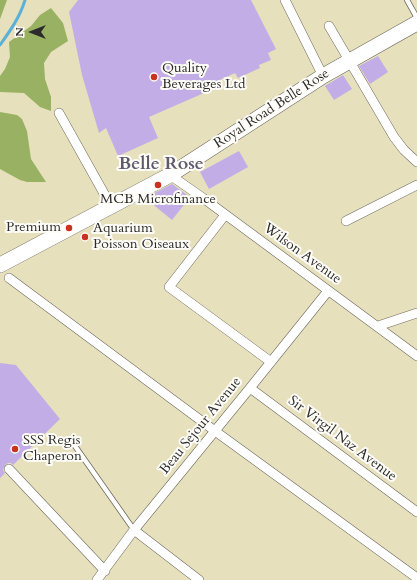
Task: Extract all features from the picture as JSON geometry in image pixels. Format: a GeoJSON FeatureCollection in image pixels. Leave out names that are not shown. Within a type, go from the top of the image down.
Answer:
{"type":"FeatureCollection","features":[{"type":"Feature","properties":{"kind":"main road","name":"Royal Road Belle Rose"},"geometry":{"type":"LineString","coordinates":[[0,265],[170,175],[323,76],[417,23]]}},
{"type":"Feature","properties":{"kind":"street"},"geometry":{"type":"LineString","coordinates":[[285,0],[323,76]]}},
{"type":"Feature","properties":{"kind":"street"},"geometry":{"type":"LineString","coordinates":[[329,26],[394,137],[404,150],[417,162]]}},
{"type":"Feature","properties":{"kind":"street"},"geometry":{"type":"LineString","coordinates":[[59,113],[111,206]]}},
{"type":"Feature","properties":{"kind":"street","name":"Wilson Avenue"},"geometry":{"type":"LineString","coordinates":[[170,175],[417,356]]}},
{"type":"Feature","properties":{"kind":"street"},"geometry":{"type":"LineString","coordinates":[[346,221],[417,185]]}},
{"type":"Feature","properties":{"kind":"street"},"geometry":{"type":"LineString","coordinates":[[225,215],[169,286],[271,362]]}},
{"type":"Feature","properties":{"kind":"street"},"geometry":{"type":"LineString","coordinates":[[9,278],[214,431],[417,579]]}},
{"type":"Feature","properties":{"kind":"street","name":"Beau Sejour Avenue"},"geometry":{"type":"LineString","coordinates":[[97,580],[134,530],[328,291]]}},
{"type":"Feature","properties":{"kind":"street"},"geometry":{"type":"LineString","coordinates":[[378,326],[417,314]]}},
{"type":"Feature","properties":{"kind":"street","name":"Sir Virgil Naz Avenue"},"geometry":{"type":"LineString","coordinates":[[250,388],[417,512]]}},
{"type":"Feature","properties":{"kind":"street"},"geometry":{"type":"LineString","coordinates":[[9,469],[105,571]]}},
{"type":"Feature","properties":{"kind":"street"},"geometry":{"type":"LineString","coordinates":[[134,530],[199,580]]}},
{"type":"Feature","properties":{"kind":"lane"},"geometry":{"type":"LineString","coordinates":[[407,0],[417,18]]}},
{"type":"Feature","properties":{"kind":"lane"},"geometry":{"type":"LineString","coordinates":[[75,446],[134,530]]}},
{"type":"Feature","properties":{"kind":"green space"},"geometry":{"type":"Polygon","coordinates":[[[0,0],[7,0],[0,19],[0,0]]]}},
{"type":"Feature","properties":{"kind":"green space"},"geometry":{"type":"Polygon","coordinates":[[[51,8],[63,23],[68,41],[51,52],[44,63],[45,79],[51,97],[51,111],[40,107],[24,93],[0,92],[0,76],[10,57],[9,42],[31,26],[40,15],[51,8]]]}},
{"type":"Feature","properties":{"kind":"green space"},"geometry":{"type":"Polygon","coordinates":[[[0,112],[17,115],[22,119],[27,131],[31,159],[46,182],[27,182],[20,180],[0,169],[0,112]]]}},
{"type":"Feature","properties":{"kind":"building","name":"Quality Beverages Ltd"},"geometry":{"type":"Polygon","coordinates":[[[78,0],[251,0],[276,49],[268,53],[271,60],[259,65],[260,68],[238,78],[235,73],[202,88],[204,93],[149,117],[158,138],[118,156],[106,128],[99,133],[82,75],[69,12],[78,0]]]}},
{"type":"Feature","properties":{"kind":"building"},"geometry":{"type":"Polygon","coordinates":[[[378,56],[388,72],[370,84],[359,66],[378,56]]]}},
{"type":"Feature","properties":{"kind":"building"},"geometry":{"type":"Polygon","coordinates":[[[343,75],[352,89],[334,100],[325,86],[343,75]]]}},
{"type":"Feature","properties":{"kind":"building"},"geometry":{"type":"Polygon","coordinates":[[[239,151],[248,167],[209,189],[200,172],[239,151]]]}},
{"type":"Feature","properties":{"kind":"building"},"geometry":{"type":"Polygon","coordinates":[[[172,184],[190,197],[172,220],[145,198],[172,184]]]}},
{"type":"Feature","properties":{"kind":"building","name":"SSS Regis Chaperon"},"geometry":{"type":"Polygon","coordinates":[[[0,363],[16,365],[60,419],[13,465],[8,463],[5,465],[3,470],[5,473],[0,478],[0,363]]]}},
{"type":"Feature","properties":{"kind":"waterway"},"geometry":{"type":"LineString","coordinates":[[0,45],[18,18],[25,0]]}},
{"type":"Feature","properties":{"kind":"place","name":"Quality Beverages Ltd"},"geometry":{"type":"Point","coordinates":[154,77]}},
{"type":"Feature","properties":{"kind":"place","name":"MCB Microfinance"},"geometry":{"type":"Point","coordinates":[158,185]}},
{"type":"Feature","properties":{"kind":"place","name":"Premium"},"geometry":{"type":"Point","coordinates":[69,228]}},
{"type":"Feature","properties":{"kind":"place","name":"Aquarium Poisson Oiseaux"},"geometry":{"type":"Point","coordinates":[85,237]}},
{"type":"Feature","properties":{"kind":"place","name":"SSS Regis Chaperon"},"geometry":{"type":"Point","coordinates":[15,449]}},
{"type":"Feature","properties":{"kind":"district","name":"Belle Rose"},"geometry":{"type":"Point","coordinates":[161,165]}}]}
